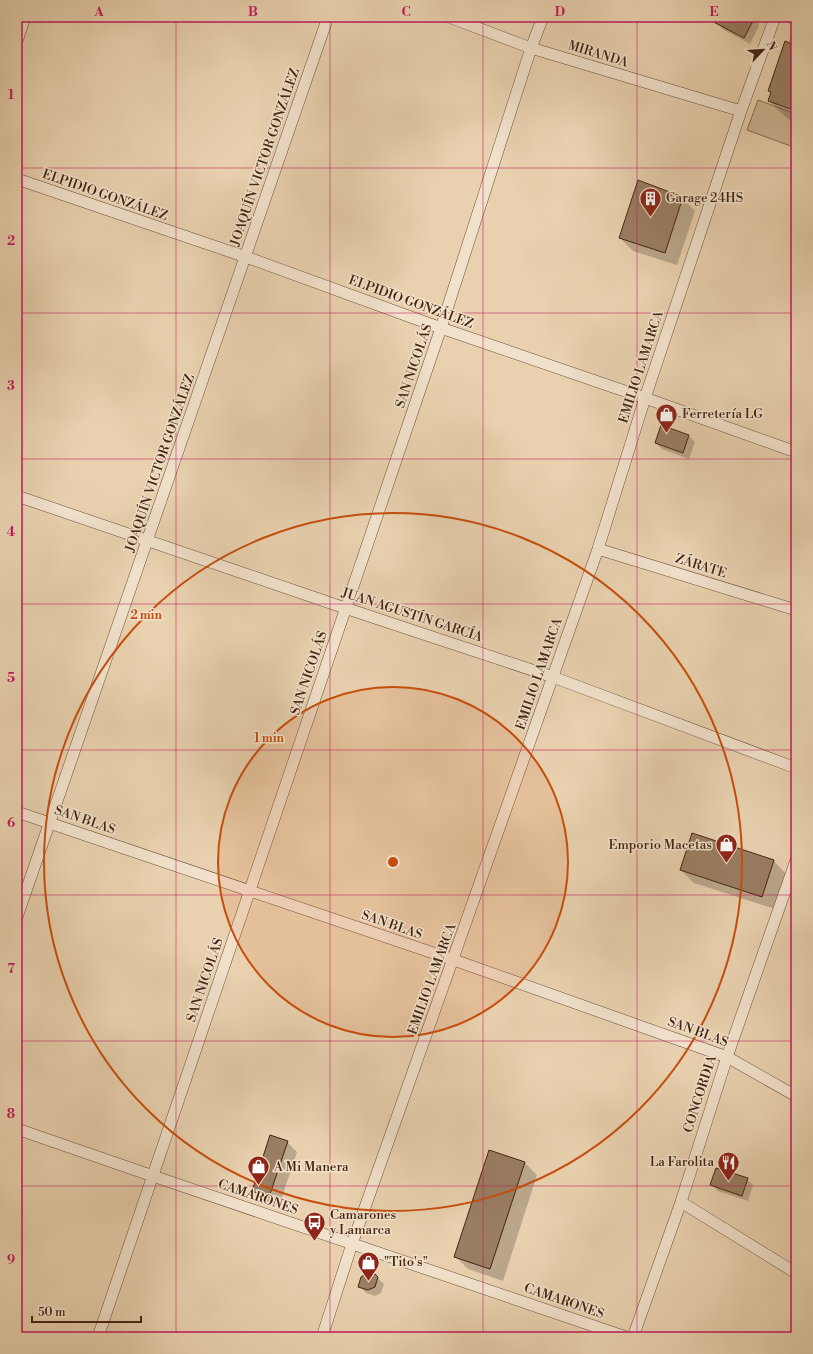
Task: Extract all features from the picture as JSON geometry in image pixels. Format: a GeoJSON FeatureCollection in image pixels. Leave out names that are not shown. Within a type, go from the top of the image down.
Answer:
{"type":"FeatureCollection","features":[{"type":"Feature","properties":{"kind":"street"},"geometry":{"type":"LineString","coordinates":[[17,41],[25,17]]}},
{"type":"Feature","properties":{"kind":"street","name":"JOAQUÍN VICTOR GONZÁLEZ"},"geometry":{"type":"LineString","coordinates":[[17,917],[328,17]]}},
{"type":"Feature","properties":{"kind":"street","name":"MIRANDA"},"geometry":{"type":"LineString","coordinates":[[448,17],[531,48],[741,111]]}},
{"type":"Feature","properties":{"kind":"street","name":"SAN NICOLÁS"},"geometry":{"type":"LineString","coordinates":[[98,1337],[441,328],[531,48],[544,17]]}},
{"type":"Feature","properties":{"kind":"street","name":"EMILIO LAMARCA"},"geometry":{"type":"LineString","coordinates":[[322,1337],[352,1244],[454,960],[598,549],[645,398],[741,111],[775,17]]}},
{"type":"Feature","properties":{"kind":"street","name":"ELPIDIO GONZÁLEZ"},"geometry":{"type":"LineString","coordinates":[[17,179],[246,257],[441,328],[796,452]]}},
{"type":"Feature","properties":{"kind":"street","name":"JUAN AGUSTÍN GARCÍA"},"geometry":{"type":"LineString","coordinates":[[17,496],[553,677],[796,768]]}},
{"type":"Feature","properties":{"kind":"street","name":"ZÁRATE"},"geometry":{"type":"LineString","coordinates":[[598,549],[796,610]]}},
{"type":"Feature","properties":{"kind":"street","name":"SAN BLAS"},"geometry":{"type":"LineString","coordinates":[[17,812],[454,960],[727,1057],[796,1096]]}},
{"type":"Feature","properties":{"kind":"street","name":"CONCORDIA"},"geometry":{"type":"LineString","coordinates":[[633,1337],[681,1202],[727,1057],[796,860]]}},
{"type":"Feature","properties":{"kind":"street","name":"CAMARONES"},"geometry":{"type":"LineString","coordinates":[[17,1129],[626,1337]]}},
{"type":"Feature","properties":{"kind":"street"},"geometry":{"type":"LineString","coordinates":[[681,1202],[796,1273]]}},
{"type":"Feature","properties":{"kind":"shaded area"},"geometry":{"type":"Polygon","coordinates":[[[758,100],[796,114],[796,148],[747,130],[758,100]]]}},
{"type":"Feature","properties":{"kind":"building"},"geometry":{"type":"Polygon","coordinates":[[[704,17],[755,17],[744,38],[704,17]]]}},
{"type":"Feature","properties":{"kind":"building"},"geometry":{"type":"Polygon","coordinates":[[[785,41],[796,46],[796,111],[768,101],[771,92],[768,91],[785,41]]]}},
{"type":"Feature","properties":{"kind":"building","name":"Garage 24HS"},"geometry":{"type":"Polygon","coordinates":[[[638,180],[683,197],[665,253],[619,238],[638,180]]]}},
{"type":"Feature","properties":{"kind":"building"},"geometry":{"type":"Polygon","coordinates":[[[661,425],[689,435],[683,453],[655,443],[661,425]]]}},
{"type":"Feature","properties":{"kind":"building","name":"Emporio Macetas"},"geometry":{"type":"Polygon","coordinates":[[[692,833],[774,860],[762,897],[680,870],[692,833]]]}},
{"type":"Feature","properties":{"kind":"building"},"geometry":{"type":"Polygon","coordinates":[[[270,1135],[288,1141],[269,1197],[252,1191],[270,1135]]]}},
{"type":"Feature","properties":{"kind":"building"},"geometry":{"type":"Polygon","coordinates":[[[489,1150],[525,1162],[490,1269],[454,1257],[489,1150]]]}},
{"type":"Feature","properties":{"kind":"building","name":"La Farolita"},"geometry":{"type":"Polygon","coordinates":[[[716,1168],[748,1178],[742,1196],[710,1185],[716,1168]]]}},
{"type":"Feature","properties":{"kind":"building","name":"\"Tito's\""},"geometry":{"type":"Polygon","coordinates":[[[372,1271],[378,1277],[375,1287],[368,1290],[358,1287],[361,1277],[372,1271]]]}},
{"type":"Feature","properties":{"kind":"place","name":"Garage 24HS"},"geometry":{"type":"Point","coordinates":[651,218]}},
{"type":"Feature","properties":{"kind":"place","name":"Ferretería LG"},"geometry":{"type":"Point","coordinates":[666,434]}},
{"type":"Feature","properties":{"kind":"place","name":"Emporio Macetas"},"geometry":{"type":"Point","coordinates":[727,864]}},
{"type":"Feature","properties":{"kind":"place","name":"La Farolita"},"geometry":{"type":"Point","coordinates":[729,1182]}},
{"type":"Feature","properties":{"kind":"place","name":"A Mi Manera"},"geometry":{"type":"Point","coordinates":[259,1186]}},
{"type":"Feature","properties":{"kind":"place","name":"Camarones y Lamarca"},"geometry":{"type":"Point","coordinates":[315,1242]}},
{"type":"Feature","properties":{"kind":"place","name":"\"Tito's\""},"geometry":{"type":"Point","coordinates":[368,1282]}}]}
